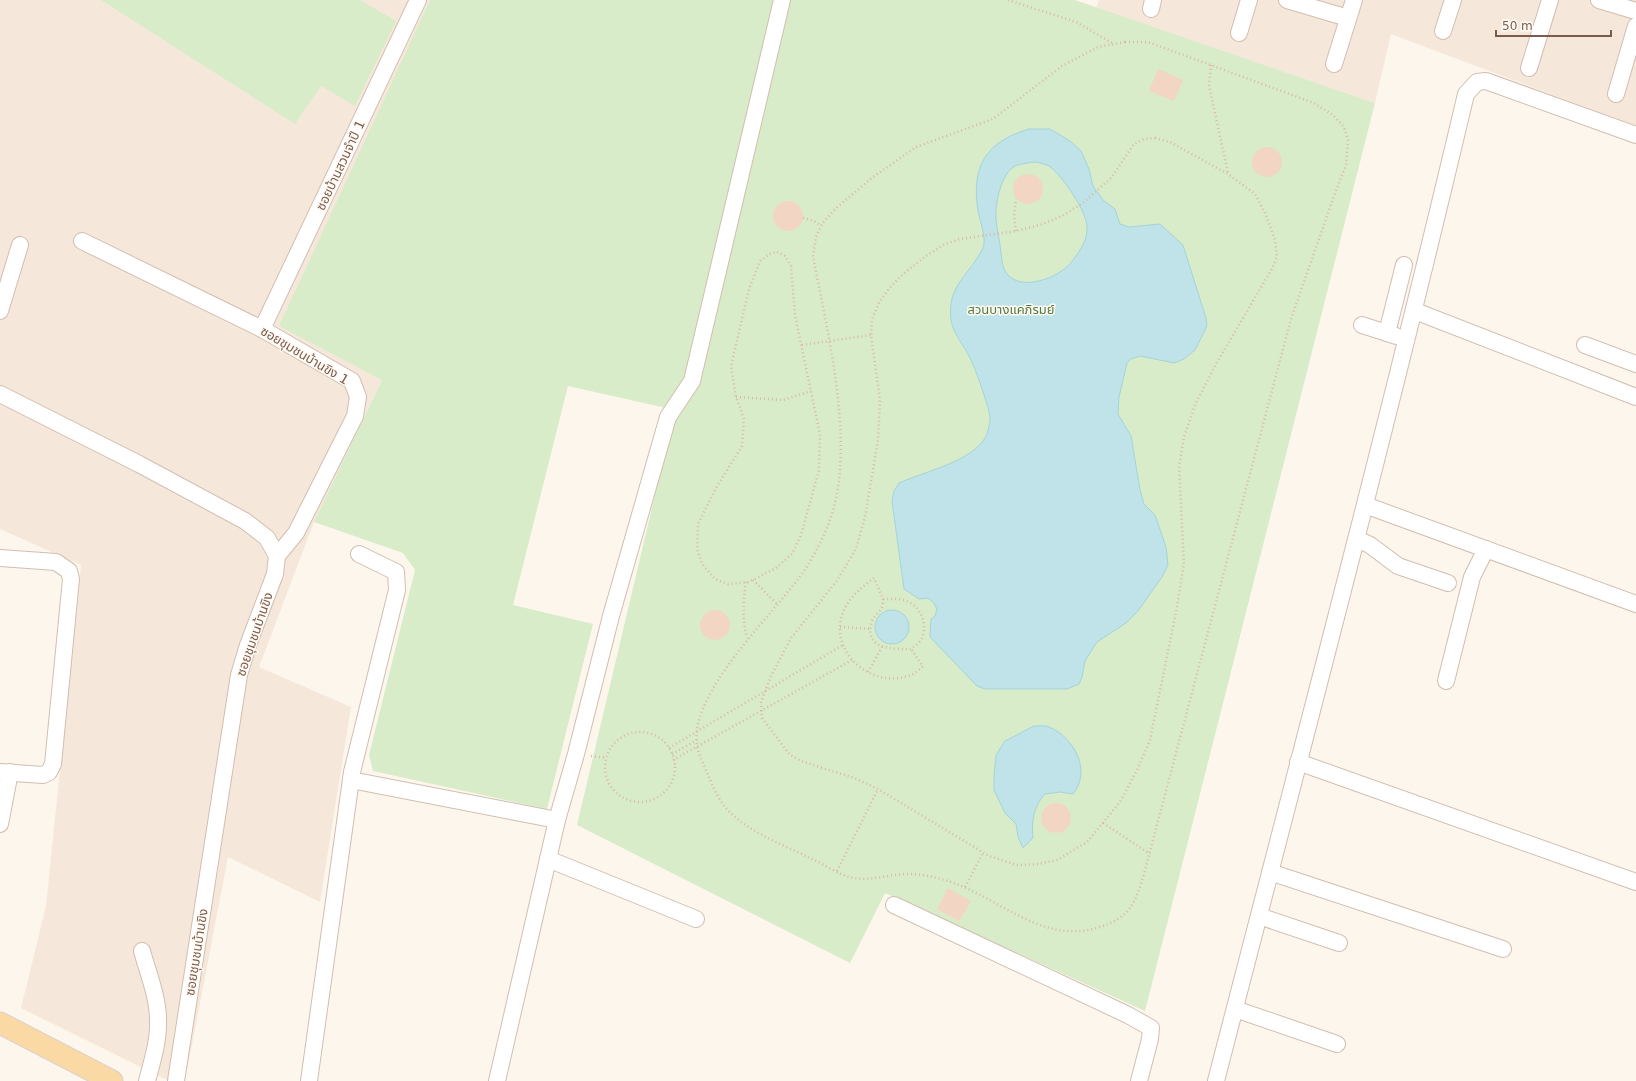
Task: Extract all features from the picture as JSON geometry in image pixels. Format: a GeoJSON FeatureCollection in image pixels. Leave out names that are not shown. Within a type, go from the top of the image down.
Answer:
{"type":"FeatureCollection","features":[{"type":"Feature","properties":{"kind":"main road"},"geometry":{"type":"LineString","coordinates":[[0,1023],[112,1081]]}},
{"type":"Feature","properties":{"kind":"street","name":"ซอยบ้านสวนจำปี 1"},"geometry":{"type":"LineString","coordinates":[[262,329],[418,0]]}},
{"type":"Feature","properties":{"kind":"street"},"geometry":{"type":"LineString","coordinates":[[497,1081],[557,820],[612,616],[668,418],[692,382],[782,0]]}},
{"type":"Feature","properties":{"kind":"street"},"geometry":{"type":"LineString","coordinates":[[1239,33],[1249,0]]}},
{"type":"Feature","properties":{"kind":"street"},"geometry":{"type":"LineString","coordinates":[[1288,0],[1348,18]]}},
{"type":"Feature","properties":{"kind":"street"},"geometry":{"type":"LineString","coordinates":[[1334,64],[1354,0]]}},
{"type":"Feature","properties":{"kind":"street"},"geometry":{"type":"LineString","coordinates":[[1443,31],[1453,0]]}},
{"type":"Feature","properties":{"kind":"street"},"geometry":{"type":"LineString","coordinates":[[1529,68],[1550,0]]}},
{"type":"Feature","properties":{"kind":"street"},"geometry":{"type":"LineString","coordinates":[[1599,0],[1636,11]]}},
{"type":"Feature","properties":{"kind":"street"},"geometry":{"type":"LineString","coordinates":[[1616,94],[1636,26]]}},
{"type":"Feature","properties":{"kind":"street"},"geometry":{"type":"LineString","coordinates":[[1216,1081],[1415,311],[1466,94],[1476,82],[1486,81],[1636,135]]}},
{"type":"Feature","properties":{"kind":"street","name":"ซอยชุมชนบ้านขิง 1"},"geometry":{"type":"LineString","coordinates":[[82,241],[262,329],[352,381],[358,397],[355,416],[296,533],[277,556]]}},
{"type":"Feature","properties":{"kind":"street"},"geometry":{"type":"LineString","coordinates":[[0,311],[20,245]]}},
{"type":"Feature","properties":{"kind":"street"},"geometry":{"type":"LineString","coordinates":[[1386,333],[1404,266]]}},
{"type":"Feature","properties":{"kind":"street"},"geometry":{"type":"LineString","coordinates":[[1415,311],[1636,396]]}},
{"type":"Feature","properties":{"kind":"street"},"geometry":{"type":"LineString","coordinates":[[1362,325],[1407,339]]}},
{"type":"Feature","properties":{"kind":"street"},"geometry":{"type":"LineString","coordinates":[[1585,344],[1636,364]]}},
{"type":"Feature","properties":{"kind":"street"},"geometry":{"type":"LineString","coordinates":[[0,394],[139,464],[245,521],[267,538],[277,556]]}},
{"type":"Feature","properties":{"kind":"street"},"geometry":{"type":"LineString","coordinates":[[1365,505],[1636,604]]}},
{"type":"Feature","properties":{"kind":"street"},"geometry":{"type":"LineString","coordinates":[[1357,539],[1370,545],[1398,566],[1448,583]]}},
{"type":"Feature","properties":{"kind":"street"},"geometry":{"type":"LineString","coordinates":[[1446,681],[1471,583],[1486,549]]}},
{"type":"Feature","properties":{"kind":"street"},"geometry":{"type":"LineString","coordinates":[[309,1081],[352,780],[397,590],[396,572],[359,554]]}},
{"type":"Feature","properties":{"kind":"street","name":"ซอยชุมชนบ้านขิง"},"geometry":{"type":"LineString","coordinates":[[176,1081],[239,675],[248,645],[275,574],[277,556]]}},
{"type":"Feature","properties":{"kind":"street"},"geometry":{"type":"LineString","coordinates":[[0,558],[56,562],[69,571],[71,579],[53,764],[49,772],[43,775],[5,772],[0,824]]}},
{"type":"Feature","properties":{"kind":"street"},"geometry":{"type":"LineString","coordinates":[[1298,762],[1636,882]]}},
{"type":"Feature","properties":{"kind":"street"},"geometry":{"type":"LineString","coordinates":[[352,780],[557,820]]}},
{"type":"Feature","properties":{"kind":"street"},"geometry":{"type":"LineString","coordinates":[[548,859],[696,919]]}},
{"type":"Feature","properties":{"kind":"street"},"geometry":{"type":"LineString","coordinates":[[1270,872],[1503,949]]}},
{"type":"Feature","properties":{"kind":"street"},"geometry":{"type":"LineString","coordinates":[[894,905],[1128,1015],[1151,1028],[1150,1039],[1139,1081]]}},
{"type":"Feature","properties":{"kind":"street"},"geometry":{"type":"LineString","coordinates":[[1259,916],[1339,943]]}},
{"type":"Feature","properties":{"kind":"street"},"geometry":{"type":"LineString","coordinates":[[142,951],[157,1008],[158,1021],[155,1045],[147,1081]]}},
{"type":"Feature","properties":{"kind":"street"},"geometry":{"type":"LineString","coordinates":[[1235,1009],[1337,1044]]}},
{"type":"Feature","properties":{"kind":"path"},"geometry":{"type":"LineString","coordinates":[[1008,0],[1076,22],[1114,44]]}},
{"type":"Feature","properties":{"kind":"path"},"geometry":{"type":"LineString","coordinates":[[1125,42],[1148,42],[1314,103],[1333,115],[1344,127],[1348,140],[1346,166],[1291,319],[1150,854],[1135,901],[1125,913],[1109,924],[1085,931],[1057,931],[1036,924],[965,887],[943,879],[910,874],[863,879],[850,877],[754,830],[725,808],[715,791],[697,747],[696,732],[699,715],[708,696],[747,638],[805,569],[819,544],[832,515],[838,489],[841,445],[836,380],[813,256],[816,237],[821,226],[835,209],[874,177],[916,147],[993,119],[1062,66],[1098,47],[1114,44],[1125,42]]}},
{"type":"Feature","properties":{"kind":"path"},"geometry":{"type":"LineString","coordinates":[[1211,65],[1209,86],[1228,174]]}},
{"type":"Feature","properties":{"kind":"path"},"geometry":{"type":"LineString","coordinates":[[1155,138],[1170,142],[1237,178],[1255,194],[1265,213],[1275,240],[1277,256],[1273,268],[1216,364],[1195,404],[1184,437],[1179,467],[1184,564],[1176,612],[1150,740],[1137,770],[1120,802],[1087,842],[1057,860],[1038,864],[1017,865],[989,856],[878,789],[854,778],[801,761],[790,755],[762,718],[761,702],[771,676],[791,638],[836,582],[856,548],[865,517],[878,440],[880,400],[871,335],[872,319],[879,303],[888,290],[902,275],[926,256],[945,244],[960,239],[1016,231],[1040,225],[1062,216],[1083,203],[1111,178],[1134,144],[1144,139],[1155,138]]}},
{"type":"Feature","properties":{"kind":"path"},"geometry":{"type":"LineString","coordinates":[[1016,199],[1014,216],[1016,231]]}},
{"type":"Feature","properties":{"kind":"path"},"geometry":{"type":"LineString","coordinates":[[803,218],[814,221],[821,226]]}},
{"type":"Feature","properties":{"kind":"path"},"geometry":{"type":"LineString","coordinates":[[777,252],[785,256],[791,266],[795,315],[802,345],[820,435],[819,470],[801,535],[792,554],[776,568],[753,580],[728,584],[714,579],[702,564],[697,549],[698,524],[716,488],[742,446],[744,419],[736,397],[731,366],[749,289],[760,261],[769,254],[777,252]]}},
{"type":"Feature","properties":{"kind":"path"},"geometry":{"type":"LineString","coordinates":[[802,345],[871,335]]}},
{"type":"Feature","properties":{"kind":"path"},"geometry":{"type":"LineString","coordinates":[[736,397],[783,400],[811,391]]}},
{"type":"Feature","properties":{"kind":"path"},"geometry":{"type":"LineString","coordinates":[[884,599],[897,599],[908,602],[916,607],[922,616],[924,623],[923,635],[920,642],[911,649],[892,649],[878,646],[873,639],[870,629],[873,619],[881,609],[884,599],[874,578],[853,595],[845,607],[840,627],[842,645],[852,660],[861,669],[876,676],[891,679],[906,677],[923,666],[911,649]]}},
{"type":"Feature","properties":{"kind":"path"},"geometry":{"type":"LineString","coordinates":[[753,580],[777,604]]}},
{"type":"Feature","properties":{"kind":"path"},"geometry":{"type":"LineString","coordinates":[[746,582],[743,604],[743,624],[747,638]]}},
{"type":"Feature","properties":{"kind":"path"},"geometry":{"type":"LineString","coordinates":[[840,627],[870,629]]}},
{"type":"Feature","properties":{"kind":"path"},"geometry":{"type":"LineString","coordinates":[[668,748],[765,692],[842,645]]}},
{"type":"Feature","properties":{"kind":"path"},"geometry":{"type":"LineString","coordinates":[[868,672],[882,647]]}},
{"type":"Feature","properties":{"kind":"path"},"geometry":{"type":"LineString","coordinates":[[673,760],[852,660]]}},
{"type":"Feature","properties":{"kind":"path"},"geometry":{"type":"LineString","coordinates":[[638,732],[649,733],[658,737],[668,748],[672,754],[674,766],[673,778],[667,788],[658,796],[647,801],[635,801],[624,798],[614,791],[608,781],[605,769],[606,758],[610,748],[618,740],[627,734],[638,732]]}},
{"type":"Feature","properties":{"kind":"path"},"geometry":{"type":"LineString","coordinates":[[672,754],[697,740]]}},
{"type":"Feature","properties":{"kind":"path"},"geometry":{"type":"LineString","coordinates":[[837,871],[878,789]]}},
{"type":"Feature","properties":{"kind":"path"},"geometry":{"type":"LineString","coordinates":[[1103,823],[1150,854]]}},
{"type":"Feature","properties":{"kind":"path"},"geometry":{"type":"LineString","coordinates":[[965,887],[983,852]]}},
{"type":"Feature","properties":{"kind":"shaded area"},"geometry":{"type":"Polygon","coordinates":[[[0,0],[430,0],[395,78],[382,380],[314,522],[259,667],[351,707],[320,902],[228,857],[185,1081],[169,1081],[21,1008],[46,906],[81,565],[0,529],[0,0]]]}},
{"type":"Feature","properties":{"kind":"shaded area"},"geometry":{"type":"Polygon","coordinates":[[[1099,0],[1636,0],[1636,126],[1391,34],[1375,103],[1096,8],[1099,0]]]}},
{"type":"Feature","properties":{"kind":"green space"},"geometry":{"type":"Polygon","coordinates":[[[101,0],[360,0],[396,21],[355,106],[321,86],[295,124],[101,0]]]}},
{"type":"Feature","properties":{"kind":"green space","name":"สวนบางแคภิรมย์"},"geometry":{"type":"Polygon","coordinates":[[[430,0],[1075,0],[1375,103],[1145,1011],[885,893],[850,963],[577,825],[675,410],[568,386],[513,605],[593,624],[547,809],[373,771],[369,755],[415,570],[403,553],[314,522],[382,380],[279,326],[430,0]]]}},
{"type":"Feature","properties":{"kind":"water"},"geometry":{"type":"Polygon","coordinates":[[[1029,129],[1050,129],[1070,141],[1081,151],[1089,169],[1093,186],[1104,201],[1115,209],[1120,224],[1129,227],[1160,224],[1183,245],[1206,318],[1207,326],[1195,350],[1184,359],[1174,363],[1140,356],[1131,359],[1127,363],[1119,397],[1118,414],[1131,436],[1140,490],[1144,504],[1155,515],[1166,547],[1168,565],[1162,577],[1138,611],[1126,623],[1097,642],[1085,661],[1079,684],[1067,689],[985,689],[977,686],[930,637],[931,619],[935,616],[937,609],[934,603],[928,598],[919,599],[904,589],[892,501],[894,491],[899,483],[960,459],[980,445],[986,436],[990,418],[988,407],[968,353],[956,335],[952,325],[951,303],[959,283],[974,263],[984,244],[984,236],[976,195],[979,169],[984,158],[992,149],[1001,141],[1014,134],[1029,129]],[[1035,162],[1017,166],[1008,172],[1001,185],[996,207],[996,223],[1003,267],[1011,278],[1019,282],[1039,281],[1059,273],[1067,267],[1083,245],[1087,231],[1086,220],[1083,212],[1067,185],[1049,166],[1035,162]]]}},
{"type":"Feature","properties":{"kind":"water"},"geometry":{"type":"Polygon","coordinates":[[[889,610],[895,610],[899,611],[906,617],[909,627],[908,634],[902,641],[895,644],[889,644],[885,643],[878,637],[875,630],[875,624],[876,620],[882,613],[889,610]]]}},
{"type":"Feature","properties":{"kind":"water"},"geometry":{"type":"Polygon","coordinates":[[[1034,726],[1049,727],[1066,738],[1078,756],[1081,775],[1073,794],[1060,792],[1045,794],[1041,798],[1034,814],[1032,826],[1033,838],[1023,848],[1018,837],[1016,824],[1005,813],[994,790],[994,777],[996,755],[1005,741],[1034,726]]]}},
{"type":"Feature","properties":{"kind":"building"},"geometry":{"type":"Polygon","coordinates":[[[1158,69],[1183,80],[1174,101],[1149,91],[1158,69]]]}},
{"type":"Feature","properties":{"kind":"building"},"geometry":{"type":"Polygon","coordinates":[[[1267,147],[1278,151],[1282,162],[1278,173],[1267,177],[1256,173],[1252,162],[1256,151],[1267,147]]]}},
{"type":"Feature","properties":{"kind":"building"},"geometry":{"type":"Polygon","coordinates":[[[1028,174],[1039,178],[1043,189],[1039,200],[1028,204],[1017,200],[1013,189],[1017,178],[1028,174]]]}},
{"type":"Feature","properties":{"kind":"building"},"geometry":{"type":"Polygon","coordinates":[[[788,201],[799,205],[803,216],[799,227],[788,231],[777,227],[773,216],[777,205],[788,201]]]}},
{"type":"Feature","properties":{"kind":"building"},"geometry":{"type":"Polygon","coordinates":[[[715,610],[726,614],[730,625],[726,636],[715,640],[704,636],[700,625],[704,614],[715,610]]]}},
{"type":"Feature","properties":{"kind":"building"},"geometry":{"type":"Polygon","coordinates":[[[1056,803],[1067,807],[1071,818],[1067,829],[1056,833],[1045,829],[1041,818],[1045,807],[1056,803]]]}},
{"type":"Feature","properties":{"kind":"building"},"geometry":{"type":"Polygon","coordinates":[[[948,888],[971,901],[959,921],[937,909],[948,888]]]}}]}
